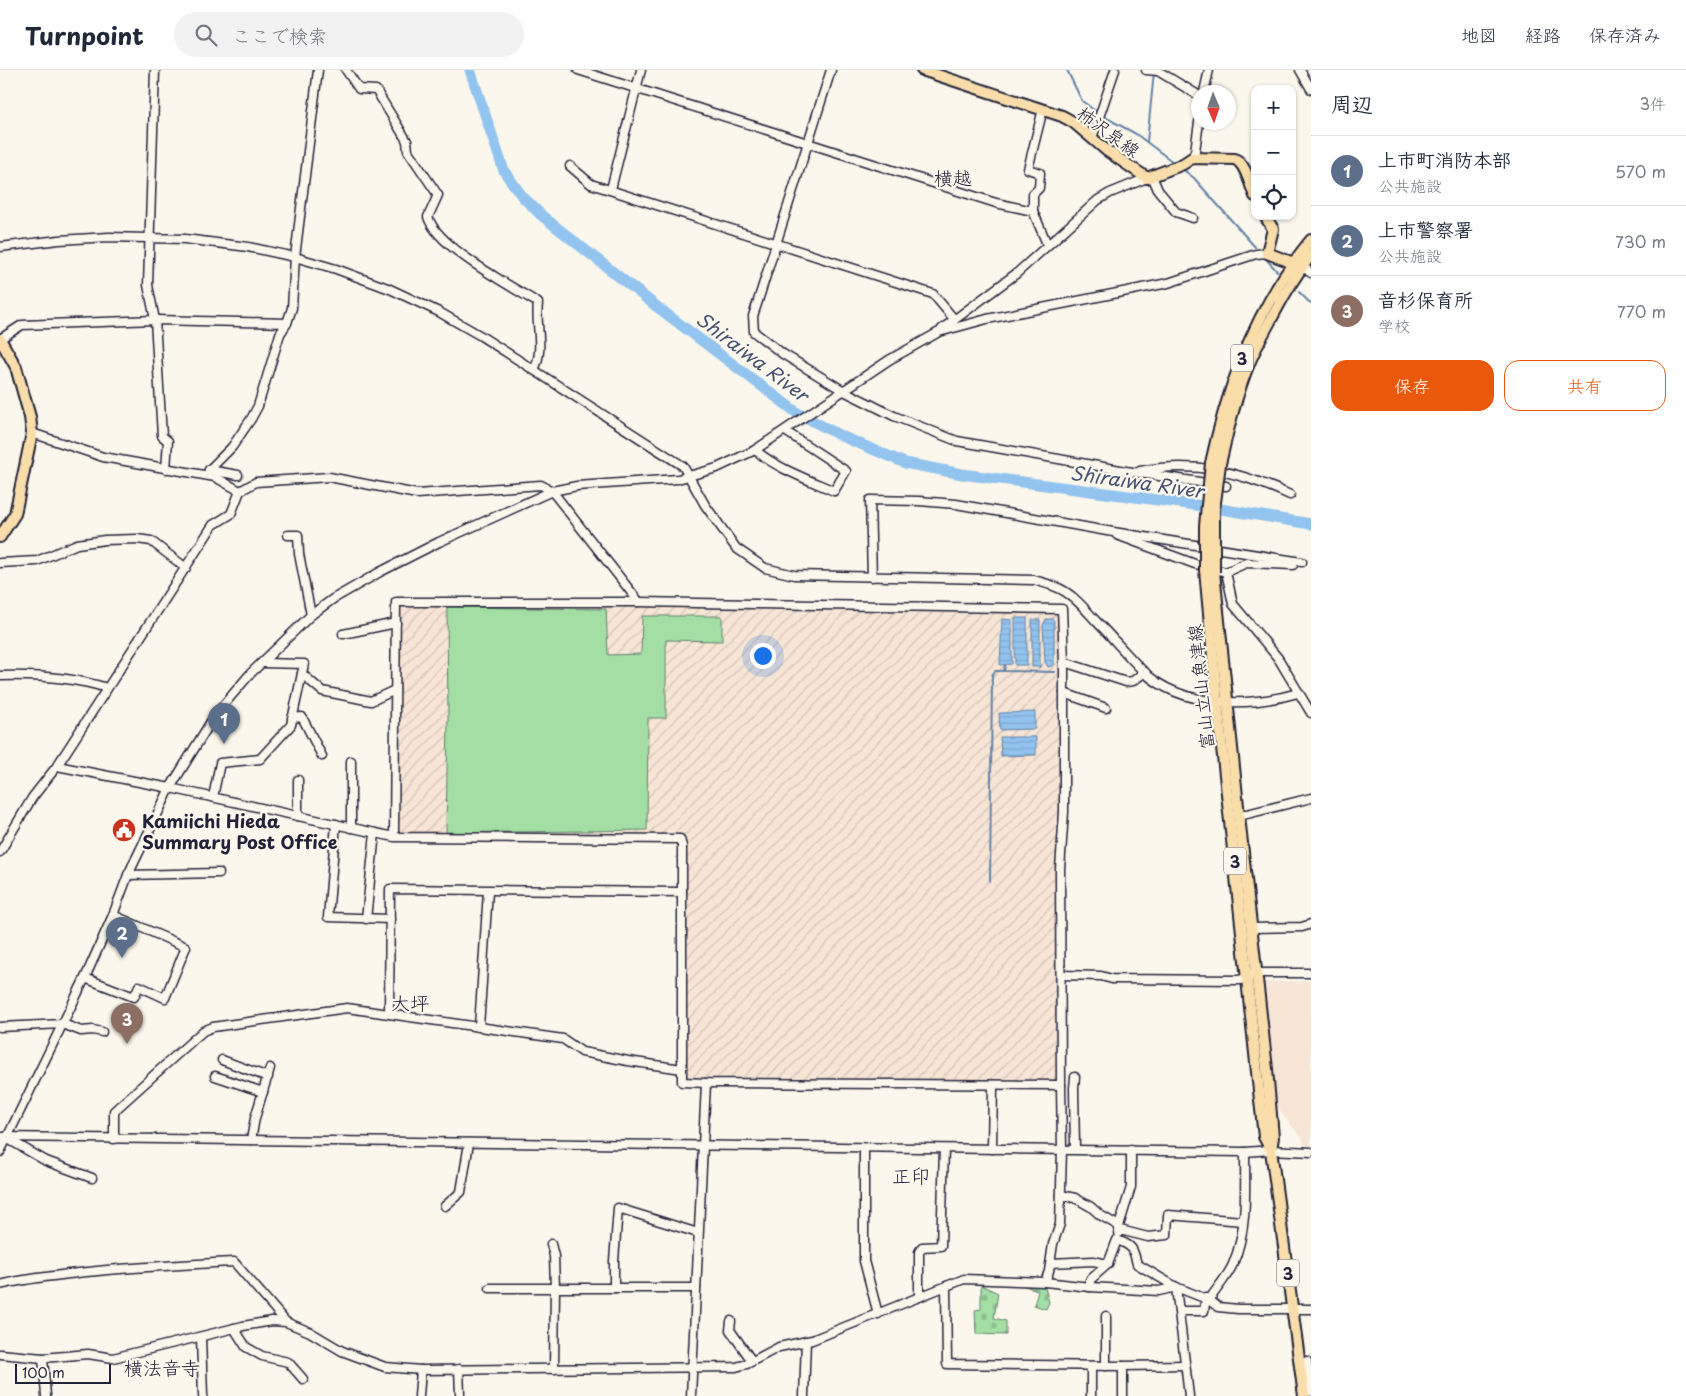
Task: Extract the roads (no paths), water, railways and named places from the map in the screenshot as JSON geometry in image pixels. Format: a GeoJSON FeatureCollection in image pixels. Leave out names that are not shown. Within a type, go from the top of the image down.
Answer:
{"type":"FeatureCollection","features":[{"type":"Feature","properties":{"kind":"main road","name":"柿沢泉線"},"geometry":{"type":"LineString","coordinates":[[922,70],[1043,110],[1073,122],[1106,150],[1150,177],[1178,166],[1192,158]]}},
{"type":"Feature","properties":{"kind":"main road"},"geometry":{"type":"LineString","coordinates":[[1192,158],[1228,158],[1239,161],[1251,187]]}},
{"type":"Feature","properties":{"kind":"main road"},"geometry":{"type":"LineString","coordinates":[[1267,220],[1273,230],[1267,252],[1302,267]]}},
{"type":"Feature","properties":{"kind":"main road","name":"富山立山魚津線"},"geometry":{"type":"LineString","coordinates":[[1302,267],[1311,240]]}},
{"type":"Feature","properties":{"kind":"main road","name":"富山立山魚津線"},"geometry":{"type":"LineString","coordinates":[[1304,1396],[1271,1150],[1273,1137],[1267,1069],[1252,975],[1222,702],[1209,571],[1209,548],[1214,510],[1213,484],[1215,463],[1237,398],[1250,361],[1281,301],[1311,255]]}},
{"type":"Feature","properties":{"kind":"main road"},"geometry":{"type":"LineString","coordinates":[[0,339],[16,367],[30,417],[32,433],[15,514],[0,537]]}},
{"type":"Feature","properties":{"kind":"main road","name":"富山立山魚津線"},"geometry":{"type":"LineString","coordinates":[[1222,702],[1239,816],[1251,928],[1252,975]]}},
{"type":"Feature","properties":{"kind":"street"},"geometry":{"type":"LineString","coordinates":[[155,70],[148,285],[154,320],[162,436],[168,441],[166,469]]}},
{"type":"Feature","properties":{"kind":"street"},"geometry":{"type":"LineString","coordinates":[[238,475],[209,470],[232,447],[252,420],[280,334],[287,323],[292,308],[295,257],[318,70]]}},
{"type":"Feature","properties":{"kind":"street"},"geometry":{"type":"LineString","coordinates":[[346,70],[359,89],[376,90],[407,141],[408,151],[438,195],[428,217],[431,225],[441,237],[462,254],[538,303],[537,319],[540,350],[539,360],[534,370]]}},
{"type":"Feature","properties":{"kind":"street"},"geometry":{"type":"LineString","coordinates":[[578,70],[996,203],[1033,211]]}},
{"type":"Feature","properties":{"kind":"street"},"geometry":{"type":"LineString","coordinates":[[611,189],[641,70]]}},
{"type":"Feature","properties":{"kind":"street"},"geometry":{"type":"LineString","coordinates":[[831,70],[753,316],[754,332],[783,354],[844,391],[894,416],[957,441],[1213,484]]}},
{"type":"Feature","properties":{"kind":"street"},"geometry":{"type":"LineString","coordinates":[[1092,138],[1115,70]]}},
{"type":"Feature","properties":{"kind":"street"},"geometry":{"type":"LineString","coordinates":[[1146,70],[1158,70],[1191,91]]}},
{"type":"Feature","properties":{"kind":"street"},"geometry":{"type":"LineString","coordinates":[[1206,85],[1209,70]]}},
{"type":"Feature","properties":{"kind":"street"},"geometry":{"type":"LineString","coordinates":[[1300,70],[1311,89]]}},
{"type":"Feature","properties":{"kind":"street"},"geometry":{"type":"LineString","coordinates":[[1043,110],[1028,168],[1040,173],[1039,188],[1033,194],[1033,211],[1047,244]]}},
{"type":"Feature","properties":{"kind":"street"},"geometry":{"type":"LineString","coordinates":[[1192,158],[1195,152],[1198,130]]}},
{"type":"Feature","properties":{"kind":"street"},"geometry":{"type":"LineString","coordinates":[[570,166],[591,184],[933,294],[954,319]]}},
{"type":"Feature","properties":{"kind":"street"},"geometry":{"type":"LineString","coordinates":[[0,1152],[3,1137],[63,1024],[113,915],[128,875],[170,788],[215,715],[262,662],[311,615],[333,599],[380,572],[439,542],[552,491],[577,486],[689,477],[717,468],[755,450],[889,360],[938,332],[1017,273],[1098,200],[1110,193],[1150,177],[1176,212],[1193,218]]}},
{"type":"Feature","properties":{"kind":"street"},"geometry":{"type":"LineString","coordinates":[[0,247],[59,240],[150,237],[219,243],[295,257],[363,279],[390,289],[439,312],[481,336],[683,466],[705,505],[736,548],[765,568],[794,575],[1034,580],[1057,587],[1077,600],[1144,672],[1161,685],[1179,693],[1222,702],[1280,698],[1298,693]]}},
{"type":"Feature","properties":{"kind":"street"},"geometry":{"type":"LineString","coordinates":[[938,332],[987,319],[1168,283],[1267,252]]}},
{"type":"Feature","properties":{"kind":"street"},"geometry":{"type":"LineString","coordinates":[[0,339],[22,325],[154,320],[287,323]]}},
{"type":"Feature","properties":{"kind":"street"},"geometry":{"type":"LineString","coordinates":[[755,450],[763,457],[790,472],[834,491],[846,471],[784,431]]}},
{"type":"Feature","properties":{"kind":"street"},"geometry":{"type":"LineString","coordinates":[[32,433],[103,457],[215,477],[240,491]]}},
{"type":"Feature","properties":{"kind":"street"},"geometry":{"type":"LineString","coordinates":[[1134,472],[1155,468],[1199,467],[1230,472],[1290,495]]}},
{"type":"Feature","properties":{"kind":"street"},"geometry":{"type":"LineString","coordinates":[[0,852],[32,798],[57,766],[212,526],[230,514],[240,491],[256,482],[329,477],[416,494],[541,485],[552,491],[639,602]]}},
{"type":"Feature","properties":{"kind":"street"},"geometry":{"type":"LineString","coordinates":[[872,577],[870,500],[956,504],[1209,548],[1302,562],[1296,565],[1246,563],[1226,572],[1195,564],[1119,537],[1115,532]]}},
{"type":"Feature","properties":{"kind":"street"},"geometry":{"type":"LineString","coordinates":[[288,535],[298,535],[299,554],[311,615]]}},
{"type":"Feature","properties":{"kind":"street"},"geometry":{"type":"LineString","coordinates":[[0,563],[37,561],[77,544],[105,540],[137,539],[151,541],[186,568]]}},
{"type":"Feature","properties":{"kind":"street"},"geometry":{"type":"LineString","coordinates":[[1226,572],[1233,604],[1278,658],[1311,713]]}},
{"type":"Feature","properties":{"kind":"street"},"geometry":{"type":"LineString","coordinates":[[394,837],[396,602],[639,602],[1062,609],[1064,812],[1060,869],[1061,1195],[1060,1224],[1053,1244],[1051,1263],[1045,1282]]}},
{"type":"Feature","properties":{"kind":"street"},"geometry":{"type":"LineString","coordinates":[[343,634],[396,623]]}},
{"type":"Feature","properties":{"kind":"street"},"geometry":{"type":"LineString","coordinates":[[212,798],[220,763],[260,759],[291,725],[304,664],[262,662]]}},
{"type":"Feature","properties":{"kind":"street"},"geometry":{"type":"LineString","coordinates":[[1064,662],[1126,682],[1133,681],[1144,672]]}},
{"type":"Feature","properties":{"kind":"street"},"geometry":{"type":"LineString","coordinates":[[302,674],[322,691],[371,701],[395,690]]}},
{"type":"Feature","properties":{"kind":"street"},"geometry":{"type":"LineString","coordinates":[[0,676],[61,677],[82,680],[107,688]]}},
{"type":"Feature","properties":{"kind":"street"},"geometry":{"type":"LineString","coordinates":[[1064,693],[1106,708]]}},
{"type":"Feature","properties":{"kind":"street"},"geometry":{"type":"LineString","coordinates":[[292,718],[302,717],[322,756]]}},
{"type":"Feature","properties":{"kind":"street"},"geometry":{"type":"LineString","coordinates":[[350,828],[351,761]]}},
{"type":"Feature","properties":{"kind":"street"},"geometry":{"type":"LineString","coordinates":[[57,766],[170,788],[394,837],[680,839],[682,846],[682,1082],[1061,1085]]}},
{"type":"Feature","properties":{"kind":"street"},"geometry":{"type":"LineString","coordinates":[[298,780],[298,816]]}},
{"type":"Feature","properties":{"kind":"street"},"geometry":{"type":"LineString","coordinates":[[1239,816],[1311,798]]}},
{"type":"Feature","properties":{"kind":"street"},"geometry":{"type":"LineString","coordinates":[[336,824],[328,917],[390,919]]}},
{"type":"Feature","properties":{"kind":"street"},"geometry":{"type":"LineString","coordinates":[[366,919],[375,833]]}},
{"type":"Feature","properties":{"kind":"street"},"geometry":{"type":"LineString","coordinates":[[128,875],[219,873]]}},
{"type":"Feature","properties":{"kind":"street"},"geometry":{"type":"LineString","coordinates":[[389,1014],[390,889],[682,892]]}},
{"type":"Feature","properties":{"kind":"street"},"geometry":{"type":"LineString","coordinates":[[479,1027],[488,891]]}},
{"type":"Feature","properties":{"kind":"street"},"geometry":{"type":"LineString","coordinates":[[85,978],[134,997],[139,986],[165,998],[186,947],[113,915]]}},
{"type":"Feature","properties":{"kind":"street"},"geometry":{"type":"LineString","coordinates":[[1251,928],[1302,927],[1311,924]]}},
{"type":"Feature","properties":{"kind":"street"},"geometry":{"type":"LineString","coordinates":[[1061,975],[1101,976],[1112,979],[1240,980],[1252,975],[1311,973]]}},
{"type":"Feature","properties":{"kind":"street"},"geometry":{"type":"LineString","coordinates":[[114,1139],[114,1111],[203,1031],[213,1027],[347,1008],[563,1039],[582,1052],[682,1069]]}},
{"type":"Feature","properties":{"kind":"street"},"geometry":{"type":"LineString","coordinates":[[0,1027],[63,1024],[81,1031],[93,1030],[102,1032]]}},
{"type":"Feature","properties":{"kind":"street"},"geometry":{"type":"LineString","coordinates":[[222,1060],[268,1077]]}},
{"type":"Feature","properties":{"kind":"street"},"geometry":{"type":"LineString","coordinates":[[251,1140],[255,1118],[270,1068]]}},
{"type":"Feature","properties":{"kind":"street"},"geometry":{"type":"LineString","coordinates":[[215,1076],[263,1092]]}},
{"type":"Feature","properties":{"kind":"street"},"geometry":{"type":"LineString","coordinates":[[1075,1077],[1075,1149]]}},
{"type":"Feature","properties":{"kind":"street"},"geometry":{"type":"LineString","coordinates":[[690,1396],[706,1083]]}},
{"type":"Feature","properties":{"kind":"street"},"geometry":{"type":"LineString","coordinates":[[992,1149],[993,1085]]}},
{"type":"Feature","properties":{"kind":"street"},"geometry":{"type":"LineString","coordinates":[[3,1137],[944,1149],[1245,1152],[1271,1150],[1311,1152]]}},
{"type":"Feature","properties":{"kind":"street"},"geometry":{"type":"LineString","coordinates":[[3,1137],[46,1162],[92,1178]]}},
{"type":"Feature","properties":{"kind":"street"},"geometry":{"type":"LineString","coordinates":[[445,1206],[461,1192],[469,1143]]}},
{"type":"Feature","properties":{"kind":"street"},"geometry":{"type":"LineString","coordinates":[[864,1148],[864,1261],[878,1314]]}},
{"type":"Feature","properties":{"kind":"street"},"geometry":{"type":"LineString","coordinates":[[919,1297],[919,1252],[922,1247],[941,1246],[944,1149]]}},
{"type":"Feature","properties":{"kind":"street"},"geometry":{"type":"LineString","coordinates":[[1090,1288],[1090,1280],[1108,1264],[1117,1240],[1131,1187],[1131,1150]]}},
{"type":"Feature","properties":{"kind":"street"},"geometry":{"type":"LineString","coordinates":[[1179,1311],[1204,1311],[1207,1299],[1232,1265],[1240,1242],[1243,1220],[1245,1152]]}},
{"type":"Feature","properties":{"kind":"street"},"geometry":{"type":"LineString","coordinates":[[1061,1195],[1075,1198],[1092,1207],[1119,1228],[1148,1237],[1167,1235],[1168,1215],[1243,1220]]}},
{"type":"Feature","properties":{"kind":"street"},"geometry":{"type":"LineString","coordinates":[[614,1288],[618,1208],[698,1233]]}},
{"type":"Feature","properties":{"kind":"street"},"geometry":{"type":"LineString","coordinates":[[1117,1240],[1134,1248],[1137,1264],[1176,1287],[1207,1299],[1218,1307],[1238,1310],[1311,1309]]}},
{"type":"Feature","properties":{"kind":"street"},"geometry":{"type":"LineString","coordinates":[[551,1244],[554,1256],[555,1288],[554,1369]]}},
{"type":"Feature","properties":{"kind":"street"},"geometry":{"type":"LineString","coordinates":[[1051,1263],[1093,1261],[1108,1264]]}},
{"type":"Feature","properties":{"kind":"street"},"geometry":{"type":"LineString","coordinates":[[0,1285],[50,1276],[137,1267],[234,1262],[286,1322]]}},
{"type":"Feature","properties":{"kind":"street"},"geometry":{"type":"LineString","coordinates":[[0,1354],[43,1358],[88,1354],[113,1358],[260,1322],[286,1322],[310,1332],[342,1351],[385,1367],[422,1370],[736,1367],[779,1348],[806,1341],[964,1279],[1045,1282],[1090,1288],[1159,1291],[1176,1287]]}},
{"type":"Feature","properties":{"kind":"street"},"geometry":{"type":"LineString","coordinates":[[946,1286],[947,1364],[1185,1365]]}},
{"type":"Feature","properties":{"kind":"street"},"geometry":{"type":"LineString","coordinates":[[1176,1287],[1189,1396]]}},
{"type":"Feature","properties":{"kind":"street"},"geometry":{"type":"LineString","coordinates":[[490,1288],[696,1288]]}},
{"type":"Feature","properties":{"kind":"street"},"geometry":{"type":"LineString","coordinates":[[1106,1316],[1106,1366]]}},
{"type":"Feature","properties":{"kind":"street"},"geometry":{"type":"LineString","coordinates":[[731,1321],[730,1330],[752,1361]]}},
{"type":"Feature","properties":{"kind":"street"},"geometry":{"type":"LineString","coordinates":[[234,1328],[246,1347],[262,1356],[288,1362],[303,1379]]}},
{"type":"Feature","properties":{"kind":"street"},"geometry":{"type":"LineString","coordinates":[[201,1337],[203,1396]]}},
{"type":"Feature","properties":{"kind":"street"},"geometry":{"type":"LineString","coordinates":[[804,1396],[806,1341]]}},
{"type":"Feature","properties":{"kind":"street"},"geometry":{"type":"LineString","coordinates":[[43,1358],[46,1396]]}},
{"type":"Feature","properties":{"kind":"street"},"geometry":{"type":"LineString","coordinates":[[1307,1361],[1311,1392]]}},
{"type":"Feature","properties":{"kind":"street"},"geometry":{"type":"LineString","coordinates":[[1091,1366],[1092,1396]]}},
{"type":"Feature","properties":{"kind":"street"},"geometry":{"type":"LineString","coordinates":[[1123,1366],[1123,1396]]}},
{"type":"Feature","properties":{"kind":"street"},"geometry":{"type":"LineString","coordinates":[[459,1369],[460,1394]]}},
{"type":"Feature","properties":{"kind":"street"},"geometry":{"type":"LineString","coordinates":[[419,1396],[422,1370]]}},
{"type":"Feature","properties":{"kind":"water"},"geometry":{"type":"Polygon","coordinates":[[[1015,618],[1027,618],[1027,665],[1015,665],[1015,618]]]}},
{"type":"Feature","properties":{"kind":"water"},"geometry":{"type":"Polygon","coordinates":[[[1002,619],[1012,620],[1012,664],[1000,665],[1002,619]]]}},
{"type":"Feature","properties":{"kind":"water"},"geometry":{"type":"Polygon","coordinates":[[[1046,619],[1053,619],[1054,621],[1054,665],[1048,667],[1045,662],[1043,625],[1046,619]]]}},
{"type":"Feature","properties":{"kind":"water"},"geometry":{"type":"Polygon","coordinates":[[[1032,620],[1040,620],[1040,667],[1032,667],[1032,620]]]}},
{"type":"Feature","properties":{"kind":"water"},"geometry":{"type":"Polygon","coordinates":[[[1035,712],[1035,729],[1000,730],[999,713],[1035,712]]]}},
{"type":"Feature","properties":{"kind":"water"},"geometry":{"type":"Polygon","coordinates":[[[1000,737],[1036,737],[1036,755],[1001,756],[1000,737]]]}},
{"type":"Feature","properties":{"kind":"waterway","name":"Shiraiwa River"},"geometry":{"type":"LineString","coordinates":[[470,70],[504,171],[522,196],[541,215],[656,306],[796,412],[839,435],[905,463],[962,474],[1196,505],[1311,524]]}},
{"type":"Feature","properties":{"kind":"waterway"},"geometry":{"type":"LineString","coordinates":[[1067,70],[1082,101],[1098,113]]}},
{"type":"Feature","properties":{"kind":"waterway"},"geometry":{"type":"LineString","coordinates":[[1147,142],[1154,72]]}},
{"type":"Feature","properties":{"kind":"waterway"},"geometry":{"type":"LineString","coordinates":[[1103,116],[1136,134],[1173,162]]}},
{"type":"Feature","properties":{"kind":"waterway"},"geometry":{"type":"LineString","coordinates":[[1181,168],[1194,178],[1255,247]]}},
{"type":"Feature","properties":{"kind":"waterway"},"geometry":{"type":"LineString","coordinates":[[1267,260],[1277,271]]}},
{"type":"Feature","properties":{"kind":"waterway"},"geometry":{"type":"LineString","coordinates":[[1299,292],[1311,304]]}},
{"type":"Feature","properties":{"kind":"waterway"},"geometry":{"type":"LineString","coordinates":[[1005,665],[1004,671],[1055,672]]}},
{"type":"Feature","properties":{"kind":"waterway"},"geometry":{"type":"LineString","coordinates":[[990,881],[992,675],[995,671],[1004,671]]}},
{"type":"Feature","properties":{"kind":"place","name":"上市町消防本部"},"geometry":{"type":"Point","coordinates":[224,744]}},
{"type":"Feature","properties":{"kind":"place","name":"Kamiichi Hieda Summary Post Office"},"geometry":{"type":"Point","coordinates":[124,830]}},
{"type":"Feature","properties":{"kind":"place","name":"上市警察署"},"geometry":{"type":"Point","coordinates":[122,958]}},
{"type":"Feature","properties":{"kind":"place","name":"音杉保育所"},"geometry":{"type":"Point","coordinates":[127,1044]}},
{"type":"Feature","properties":{"kind":"district","name":"横越"},"geometry":{"type":"Point","coordinates":[953,177]}},
{"type":"Feature","properties":{"kind":"district","name":"大坪"},"geometry":{"type":"Point","coordinates":[410,1002]}},
{"type":"Feature","properties":{"kind":"district","name":"正印"},"geometry":{"type":"Point","coordinates":[911,1175]}},
{"type":"Feature","properties":{"kind":"district","name":"横法音寺"},"geometry":{"type":"Point","coordinates":[162,1367]}}]}
